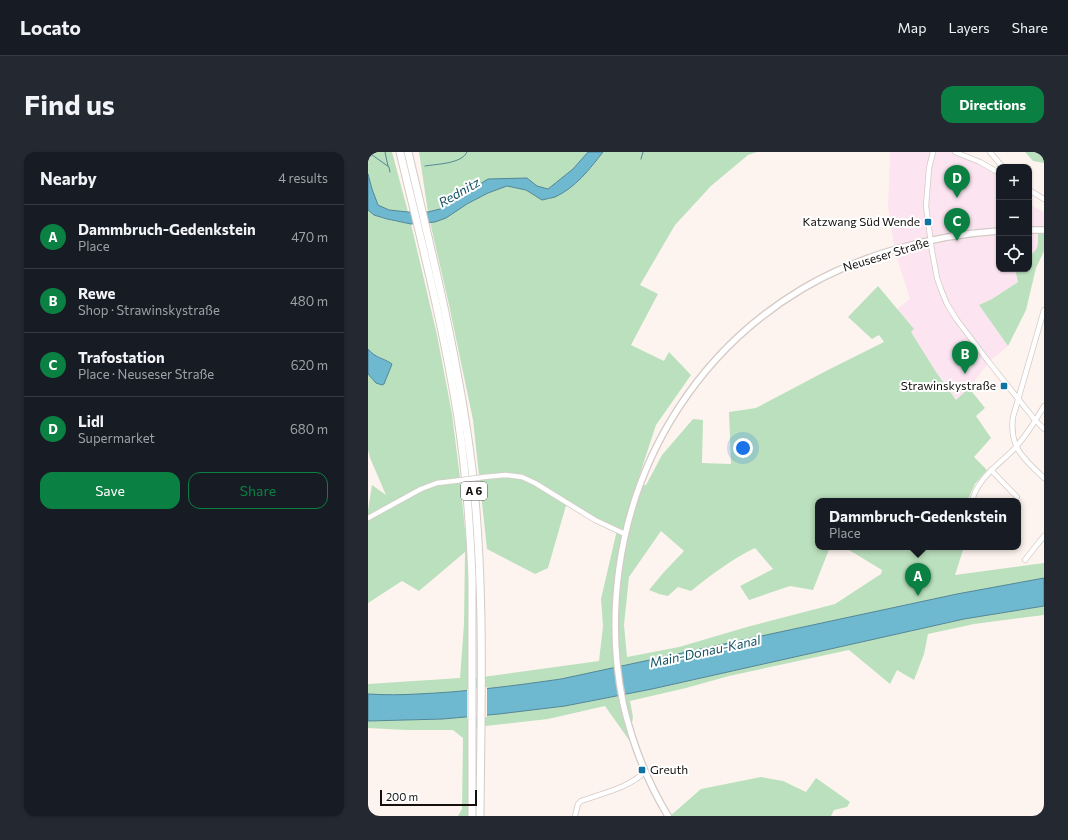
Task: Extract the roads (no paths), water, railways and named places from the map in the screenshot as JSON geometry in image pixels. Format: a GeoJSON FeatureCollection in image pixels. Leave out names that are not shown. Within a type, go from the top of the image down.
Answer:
{"type":"FeatureCollection","features":[{"type":"Feature","properties":{"kind":"highway","name":"A 6"},"geometry":{"type":"LineString","coordinates":[[400,152],[449,365],[464,468],[472,555],[472,816]]}},
{"type":"Feature","properties":{"kind":"highway","name":"A 6"},"geometry":{"type":"LineString","coordinates":[[408,152],[456,365],[472,470],[479,554],[481,609],[482,681],[480,816]]}},
{"type":"Feature","properties":{"kind":"main road"},"geometry":{"type":"LineString","coordinates":[[1032,230],[1044,230]]}},
{"type":"Feature","properties":{"kind":"main road","name":"Neuseser Straße"},"geometry":{"type":"LineString","coordinates":[[668,816],[645,771],[634,740],[624,704],[617,657],[615,609],[618,573],[625,534],[642,479],[653,452],[664,432],[694,386],[709,367],[734,341],[754,323],[801,290],[847,266],[882,254],[930,241],[965,234],[996,231]]}},
{"type":"Feature","properties":{"kind":"street"},"geometry":{"type":"LineString","coordinates":[[933,152],[929,168],[926,206],[930,241],[937,278],[947,304],[965,331],[1018,399],[1044,429]]}},
{"type":"Feature","properties":{"kind":"street"},"geometry":{"type":"LineString","coordinates":[[955,152],[996,170]]}},
{"type":"Feature","properties":{"kind":"street"},"geometry":{"type":"LineString","coordinates":[[990,152],[1000,164]]}},
{"type":"Feature","properties":{"kind":"street"},"geometry":{"type":"LineString","coordinates":[[1032,192],[1044,199]]}},
{"type":"Feature","properties":{"kind":"street"},"geometry":{"type":"LineString","coordinates":[[1044,310],[1042,326],[1018,399],[1013,417],[1012,428],[1016,447],[1026,461],[1044,478]]}},
{"type":"Feature","properties":{"kind":"street"},"geometry":{"type":"LineString","coordinates":[[973,498],[978,485],[991,470],[1016,447],[1044,406]]}},
{"type":"Feature","properties":{"kind":"street"},"geometry":{"type":"LineString","coordinates":[[991,470],[1017,497]]}},
{"type":"Feature","properties":{"kind":"street"},"geometry":{"type":"LineString","coordinates":[[368,518],[437,483],[505,475],[522,477],[535,483],[595,520],[625,534]]}},
{"type":"Feature","properties":{"kind":"street"},"geometry":{"type":"LineString","coordinates":[[1025,560],[1044,536]]}},
{"type":"Feature","properties":{"kind":"street"},"geometry":{"type":"LineString","coordinates":[[575,816],[578,804],[581,802],[612,791],[642,775],[645,771]]}},
{"type":"Feature","properties":{"kind":"water"},"geometry":{"type":"Polygon","coordinates":[[[588,152],[603,152],[576,183],[555,197],[542,200],[526,190],[507,186],[488,193],[467,204],[446,218],[435,222],[411,224],[374,215],[368,210],[368,174],[378,205],[389,210],[428,212],[440,209],[488,179],[527,178],[537,186],[548,189],[573,169],[588,152]]]}},
{"type":"Feature","properties":{"kind":"water"},"geometry":{"type":"Polygon","coordinates":[[[368,349],[392,364],[384,384],[382,385],[376,383],[368,374],[368,349]]]}},
{"type":"Feature","properties":{"kind":"water","name":"Main-Donau-Kanal"},"geometry":{"type":"Polygon","coordinates":[[[1044,578],[1044,606],[964,619],[652,689],[565,706],[499,714],[443,719],[368,721],[368,694],[405,695],[453,692],[561,679],[957,594],[1044,578]]]}},
{"type":"Feature","properties":{"kind":"waterway"},"geometry":{"type":"LineString","coordinates":[[368,152],[389,167],[390,172]]}},
{"type":"Feature","properties":{"kind":"waterway"},"geometry":{"type":"LineString","coordinates":[[385,152],[388,166]]}},
{"type":"Feature","properties":{"kind":"waterway"},"geometry":{"type":"LineString","coordinates":[[425,166],[454,161],[460,159],[467,152]]}},
{"type":"Feature","properties":{"kind":"waterway"},"geometry":{"type":"LineString","coordinates":[[641,159],[643,152]]}},
{"type":"Feature","properties":{"kind":"place","name":"Lidl"},"geometry":{"type":"Point","coordinates":[957,198]}},
{"type":"Feature","properties":{"kind":"place","name":"Katzwang Süd Wende"},"geometry":{"type":"Point","coordinates":[928,222]}},
{"type":"Feature","properties":{"kind":"place","name":"Trafostation"},"geometry":{"type":"Point","coordinates":[957,241]}},
{"type":"Feature","properties":{"kind":"place","name":"Rewe"},"geometry":{"type":"Point","coordinates":[965,374]}},
{"type":"Feature","properties":{"kind":"place","name":"Strawinskystraße"},"geometry":{"type":"Point","coordinates":[1004,386]}},
{"type":"Feature","properties":{"kind":"place","name":"Dammbruch-Gedenkstein"},"geometry":{"type":"Point","coordinates":[918,596]}},
{"type":"Feature","properties":{"kind":"place","name":"Greuth"},"geometry":{"type":"Point","coordinates":[642,770]}},
{"type":"Feature","properties":{"kind":"water label","name":"Rednitz"},"geometry":{"type":"Point","coordinates":[459,192]}}]}
